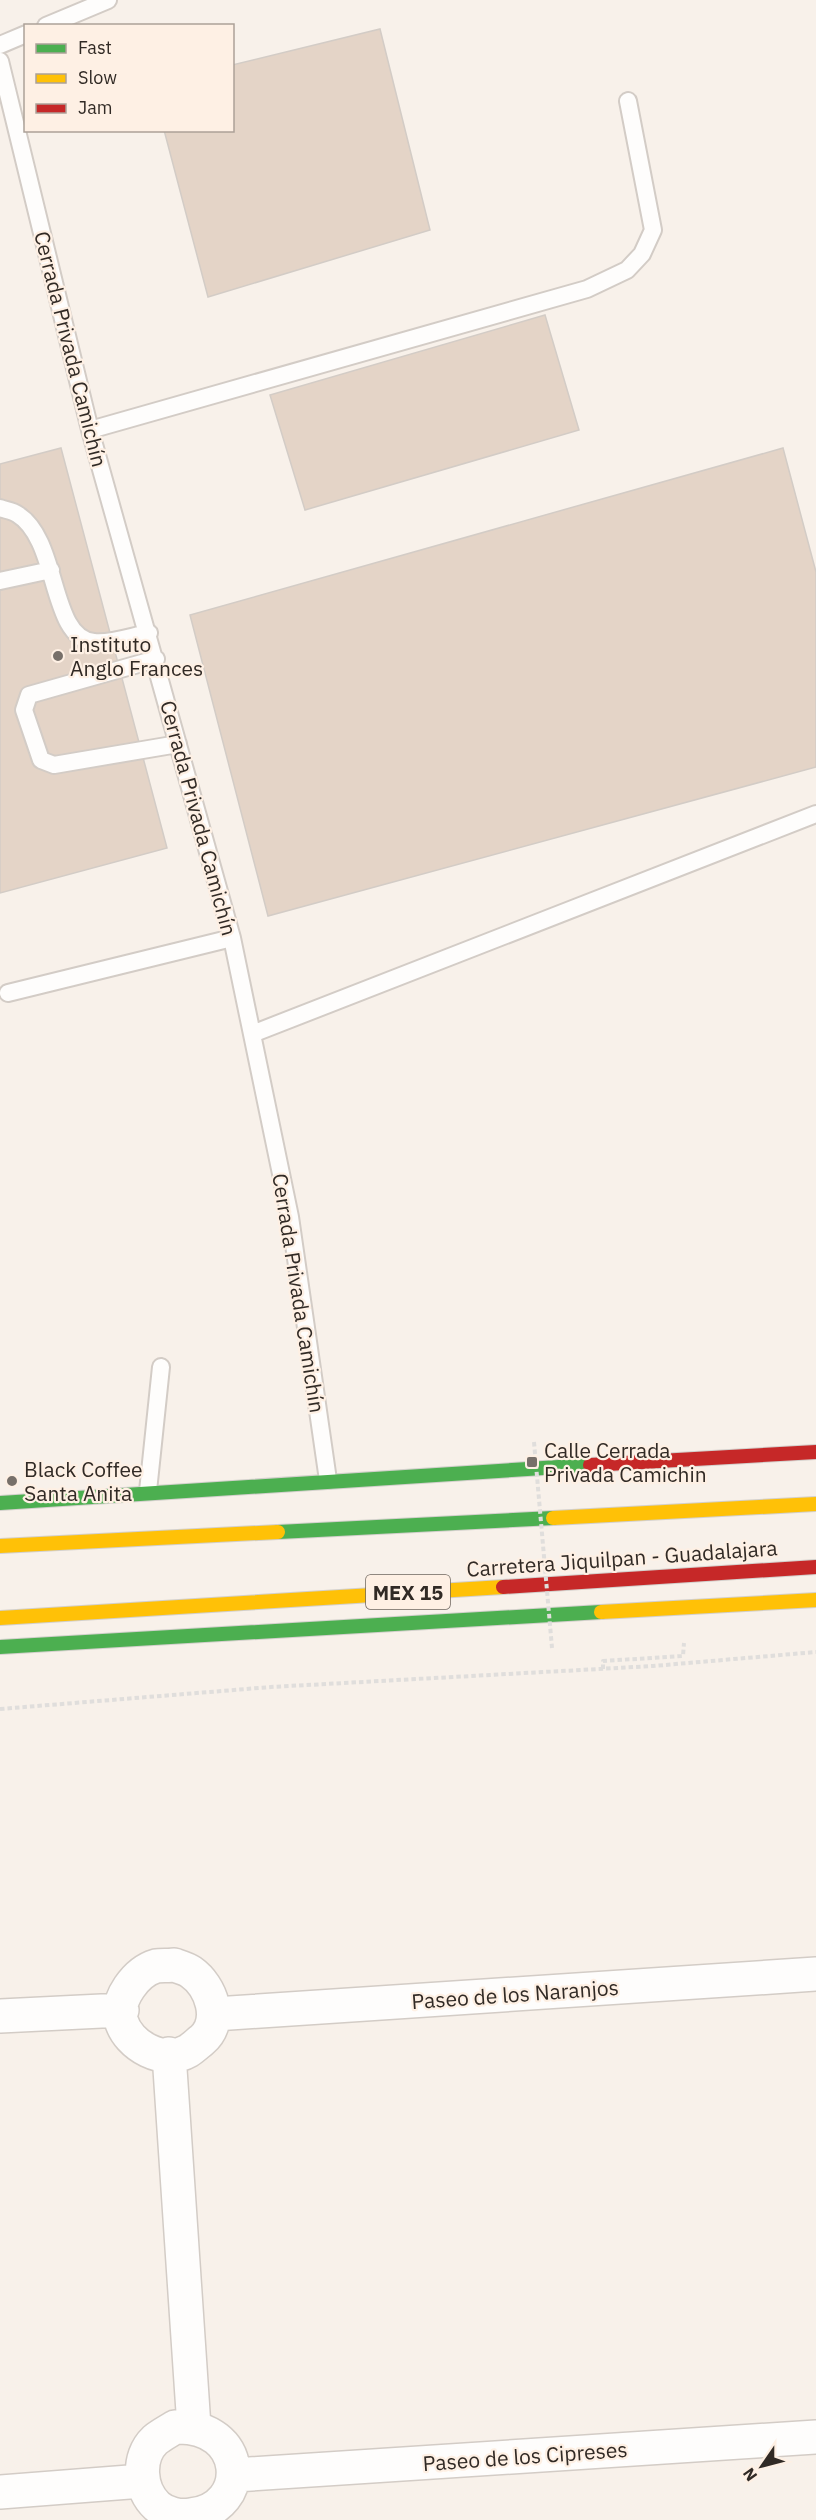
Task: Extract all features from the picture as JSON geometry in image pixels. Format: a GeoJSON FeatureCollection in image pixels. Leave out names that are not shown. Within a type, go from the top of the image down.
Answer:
{"type":"FeatureCollection","features":[{"type":"Feature","properties":{"kind":"highway"},"geometry":{"type":"LineString","coordinates":[[0,1503],[148,1491],[816,1452]]}},
{"type":"Feature","properties":{"kind":"highway","name":"Carretera Jiquilpan - Guadalajara"},"geometry":{"type":"LineString","coordinates":[[0,1546],[816,1504]]}},
{"type":"Feature","properties":{"kind":"highway","name":"Carretera Jiquilpan - Guadalajara"},"geometry":{"type":"LineString","coordinates":[[0,1618],[816,1567]]}},
{"type":"Feature","properties":{"kind":"highway"},"geometry":{"type":"LineString","coordinates":[[0,1647],[665,1606],[816,1600]]}},
{"type":"Feature","properties":{"kind":"street"},"geometry":{"type":"LineString","coordinates":[[174,1965],[191,1971],[208,1989],[215,2014],[206,2036],[186,2053],[159,2056],[137,2045],[122,2020],[123,2002],[134,1979],[155,1966],[174,1965]]}},
{"type":"Feature","properties":{"kind":"street","name":"Paseo de los Naranjos"},"geometry":{"type":"LineString","coordinates":[[215,2014],[816,1974]]}},
{"type":"Feature","properties":{"kind":"street"},"geometry":{"type":"LineString","coordinates":[[0,2016],[122,2010]]}},
{"type":"Feature","properties":{"kind":"street"},"geometry":{"type":"LineString","coordinates":[[169,2054],[194,2427]]}},
{"type":"Feature","properties":{"kind":"street"},"geometry":{"type":"LineString","coordinates":[[175,2427],[194,2427],[211,2433],[228,2451],[235,2475],[226,2497],[206,2514],[179,2517],[157,2506],[142,2481],[143,2463],[154,2441],[175,2427]]}},
{"type":"Feature","properties":{"kind":"street","name":"Paseo de los Cipreses"},"geometry":{"type":"LineString","coordinates":[[235,2475],[816,2437]]}},
{"type":"Feature","properties":{"kind":"street"},"geometry":{"type":"LineString","coordinates":[[0,2492],[142,2481]]}},
{"type":"Feature","properties":{"kind":"lane"},"geometry":{"type":"LineString","coordinates":[[51,24],[108,0]]}},
{"type":"Feature","properties":{"kind":"lane"},"geometry":{"type":"LineString","coordinates":[[0,45],[24,35]]}},
{"type":"Feature","properties":{"kind":"lane","name":"Cerrada Privada Camichín"},"geometry":{"type":"LineString","coordinates":[[0,61],[90,430],[232,938],[290,1217],[328,1480]]}},
{"type":"Feature","properties":{"kind":"lane"},"geometry":{"type":"LineString","coordinates":[[90,430],[587,289],[627,270],[642,254],[653,230],[628,101]]}},
{"type":"Feature","properties":{"kind":"lane"},"geometry":{"type":"LineString","coordinates":[[0,508],[17,514],[32,527],[45,549],[64,618],[81,638],[95,642],[148,633]]}},
{"type":"Feature","properties":{"kind":"lane"},"geometry":{"type":"LineString","coordinates":[[0,581],[51,570]]}},
{"type":"Feature","properties":{"kind":"lane"},"geometry":{"type":"LineString","coordinates":[[156,660],[29,695],[24,710],[41,760],[54,765],[178,744]]}},
{"type":"Feature","properties":{"kind":"lane"},"geometry":{"type":"LineString","coordinates":[[252,1034],[816,814]]}},
{"type":"Feature","properties":{"kind":"lane"},"geometry":{"type":"LineString","coordinates":[[8,993],[232,938]]}},
{"type":"Feature","properties":{"kind":"lane"},"geometry":{"type":"LineString","coordinates":[[148,1491],[161,1367]]}},
{"type":"Feature","properties":{"kind":"path"},"geometry":{"type":"LineString","coordinates":[[534,1442],[552,1648],[563,1647]]}},
{"type":"Feature","properties":{"kind":"path"},"geometry":{"type":"LineString","coordinates":[[603,1669],[603,1660],[683,1656],[685,1641],[674,1641]]}},
{"type":"Feature","properties":{"kind":"path"},"geometry":{"type":"LineString","coordinates":[[0,1709],[271,1687],[603,1669],[816,1652]]}},
{"type":"Feature","properties":{"kind":"building"},"geometry":{"type":"Polygon","coordinates":[[[380,29],[430,230],[208,297],[165,132],[234,132],[234,65],[380,29]]]}},
{"type":"Feature","properties":{"kind":"building"},"geometry":{"type":"Polygon","coordinates":[[[545,315],[579,430],[305,510],[270,395],[545,315]]]}},
{"type":"Feature","properties":{"kind":"building","name":"Instituto Anglo Frances"},"geometry":{"type":"Polygon","coordinates":[[[61,448],[167,848],[0,893],[0,464],[61,448]]]}},
{"type":"Feature","properties":{"kind":"building"},"geometry":{"type":"Polygon","coordinates":[[[783,448],[816,572],[816,767],[268,916],[190,615],[783,448]]]}},
{"type":"Feature","properties":{"kind":"traffic: fast"},"geometry":{"type":"LineString","coordinates":[[0,1503],[590,1465]]}},
{"type":"Feature","properties":{"kind":"traffic: fast"},"geometry":{"type":"LineString","coordinates":[[278,1532],[553,1518]]}},
{"type":"Feature","properties":{"kind":"traffic: fast"},"geometry":{"type":"LineString","coordinates":[[0,1647],[601,1612]]}},
{"type":"Feature","properties":{"kind":"traffic: slow"},"geometry":{"type":"LineString","coordinates":[[553,1518],[816,1504]]}},
{"type":"Feature","properties":{"kind":"traffic: slow"},"geometry":{"type":"LineString","coordinates":[[0,1546],[278,1532]]}},
{"type":"Feature","properties":{"kind":"traffic: slow"},"geometry":{"type":"LineString","coordinates":[[0,1618],[503,1587]]}},
{"type":"Feature","properties":{"kind":"traffic: slow"},"geometry":{"type":"LineString","coordinates":[[601,1612],[816,1600]]}},
{"type":"Feature","properties":{"kind":"traffic: jam"},"geometry":{"type":"LineString","coordinates":[[590,1465],[816,1452]]}},
{"type":"Feature","properties":{"kind":"traffic: jam"},"geometry":{"type":"LineString","coordinates":[[503,1587],[816,1567]]}},
{"type":"Feature","properties":{"kind":"place","name":"Instituto Anglo Frances"},"geometry":{"type":"Point","coordinates":[58,656]}},
{"type":"Feature","properties":{"kind":"place","name":"Calle Cerrada Privada Camichin"},"geometry":{"type":"Point","coordinates":[532,1462]}},
{"type":"Feature","properties":{"kind":"place","name":"Black Coffee Santa Anita"},"geometry":{"type":"Point","coordinates":[12,1481]}}]}
